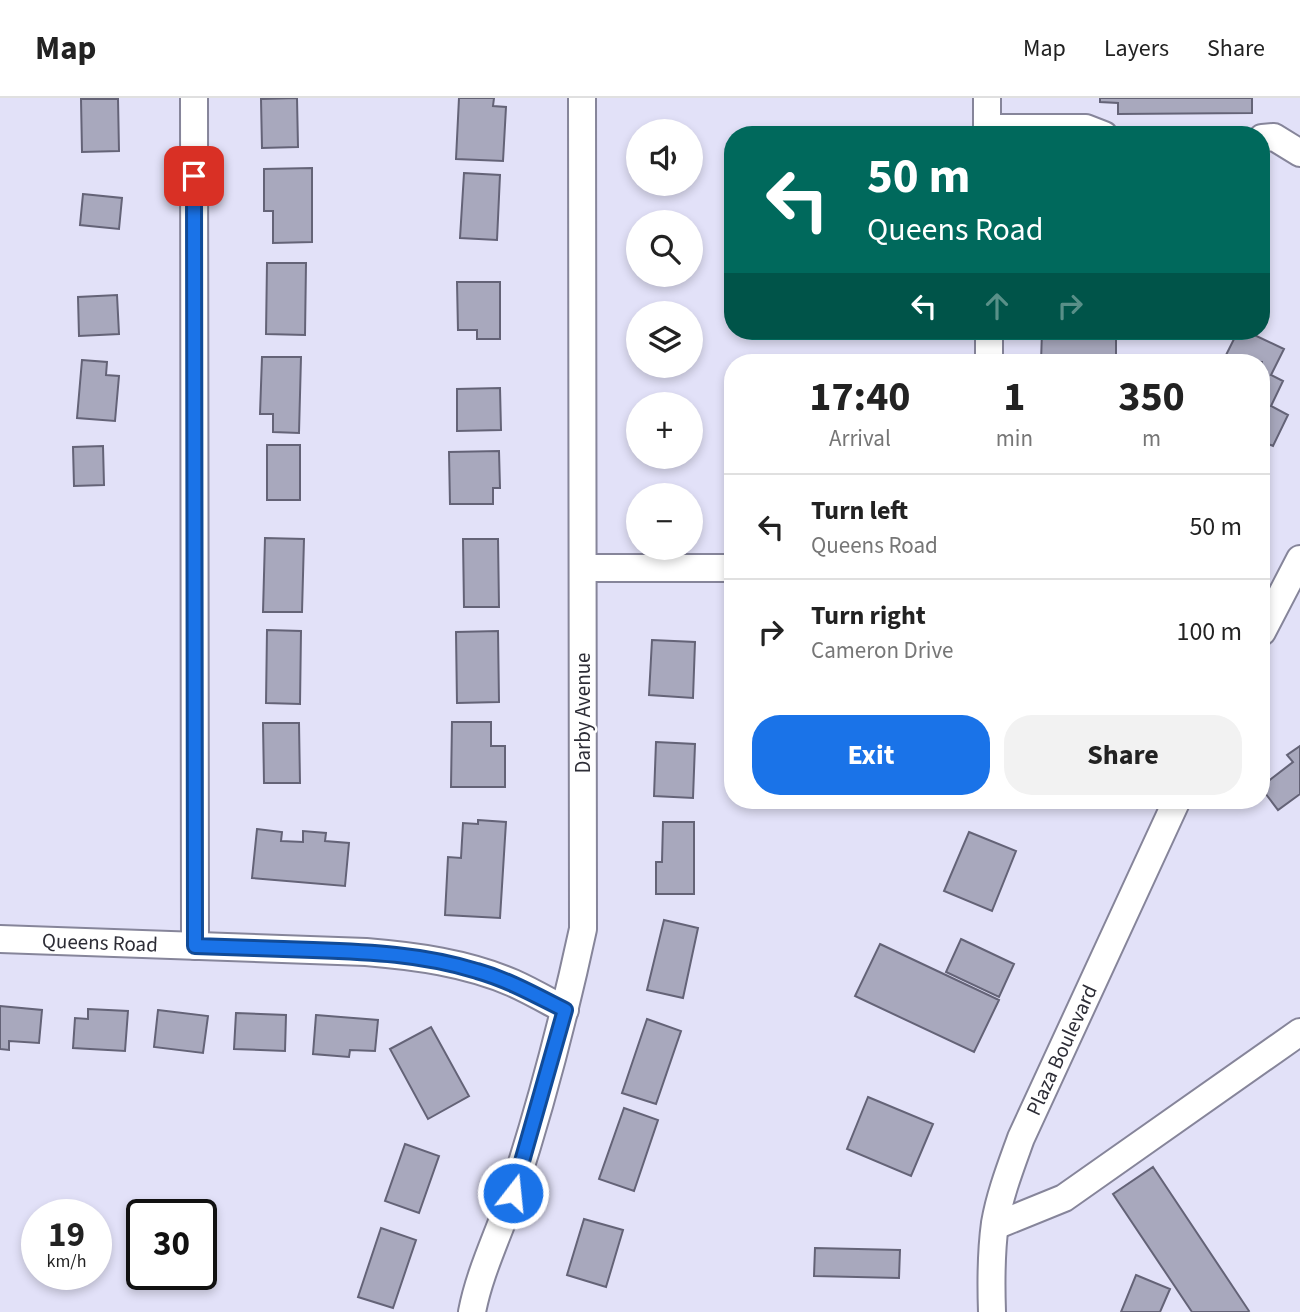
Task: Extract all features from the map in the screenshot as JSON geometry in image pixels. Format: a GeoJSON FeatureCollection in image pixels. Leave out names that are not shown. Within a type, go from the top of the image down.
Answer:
{"type":"FeatureCollection","features":[{"type":"Feature","properties":{"kind":"street"},"geometry":{"type":"LineString","coordinates":[[194,98],[195,946]]}},
{"type":"Feature","properties":{"kind":"street","name":"Darby Avenue"},"geometry":{"type":"LineString","coordinates":[[472,1312],[477,1285],[513,1193],[565,1010],[583,929],[582,98]]}},
{"type":"Feature","properties":{"kind":"street"},"geometry":{"type":"LineString","coordinates":[[987,98],[987,126]]}},
{"type":"Feature","properties":{"kind":"street"},"geometry":{"type":"LineString","coordinates":[[1270,137],[1274,137],[1300,153]]}},
{"type":"Feature","properties":{"kind":"street"},"geometry":{"type":"LineString","coordinates":[[1270,612],[1300,559]]}},
{"type":"Feature","properties":{"kind":"street"},"geometry":{"type":"LineString","coordinates":[[583,568],[724,568]]}},
{"type":"Feature","properties":{"kind":"street","name":"Plaza Boulevard"},"geometry":{"type":"LineString","coordinates":[[992,1312],[995,1226],[1002,1192],[1021,1139],[1173,809]]}},
{"type":"Feature","properties":{"kind":"street","name":"Queens Road"},"geometry":{"type":"LineString","coordinates":[[0,939],[366,952],[411,956],[512,983],[565,1010]]}},
{"type":"Feature","properties":{"kind":"street"},"geometry":{"type":"LineString","coordinates":[[995,1226],[1064,1198],[1300,1032]]}},
{"type":"Feature","properties":{"kind":"building"},"geometry":{"type":"Polygon","coordinates":[[[297,98],[298,147],[262,148],[261,99],[297,98]]]}},
{"type":"Feature","properties":{"kind":"building"},"geometry":{"type":"Polygon","coordinates":[[[459,98],[494,98],[493,106],[506,107],[503,161],[456,159],[459,98]]]}},
{"type":"Feature","properties":{"kind":"building"},"geometry":{"type":"Polygon","coordinates":[[[1100,98],[1252,98],[1252,113],[1118,114],[1118,103],[1100,102],[1100,98]]]}},
{"type":"Feature","properties":{"kind":"building"},"geometry":{"type":"Polygon","coordinates":[[[81,99],[118,99],[119,151],[82,152],[81,99]]]}},
{"type":"Feature","properties":{"kind":"building"},"geometry":{"type":"Polygon","coordinates":[[[312,168],[312,242],[273,243],[273,211],[264,211],[264,169],[312,168]]]}},
{"type":"Feature","properties":{"kind":"building"},"geometry":{"type":"Polygon","coordinates":[[[464,173],[500,175],[497,240],[460,238],[464,173]]]}},
{"type":"Feature","properties":{"kind":"building"},"geometry":{"type":"Polygon","coordinates":[[[83,194],[122,198],[119,229],[80,225],[83,194]]]}},
{"type":"Feature","properties":{"kind":"building"},"geometry":{"type":"Polygon","coordinates":[[[267,263],[306,263],[305,335],[266,334],[267,263]]]}},
{"type":"Feature","properties":{"kind":"building"},"geometry":{"type":"Polygon","coordinates":[[[457,282],[500,282],[500,339],[477,339],[477,330],[458,330],[457,282]]]}},
{"type":"Feature","properties":{"kind":"building"},"geometry":{"type":"Polygon","coordinates":[[[117,295],[119,334],[79,336],[78,297],[117,295]]]}},
{"type":"Feature","properties":{"kind":"building"},"geometry":{"type":"Polygon","coordinates":[[[1042,340],[1116,340],[1116,354],[1041,354],[1042,340]]]}},
{"type":"Feature","properties":{"kind":"building"},"geometry":{"type":"Polygon","coordinates":[[[1234,340],[1265,340],[1284,349],[1271,375],[1283,381],[1271,406],[1288,415],[1273,446],[1270,445],[1270,354],[1226,354],[1234,340]]]}},
{"type":"Feature","properties":{"kind":"building"},"geometry":{"type":"Polygon","coordinates":[[[262,357],[301,357],[299,433],[273,432],[273,414],[260,414],[262,357]]]}},
{"type":"Feature","properties":{"kind":"building"},"geometry":{"type":"Polygon","coordinates":[[[82,360],[107,362],[106,375],[119,376],[115,421],[77,418],[82,360]]]}},
{"type":"Feature","properties":{"kind":"building"},"geometry":{"type":"Polygon","coordinates":[[[500,388],[501,430],[457,431],[457,389],[500,388]]]}},
{"type":"Feature","properties":{"kind":"building"},"geometry":{"type":"Polygon","coordinates":[[[267,445],[300,445],[300,500],[267,500],[267,445]]]}},
{"type":"Feature","properties":{"kind":"building"},"geometry":{"type":"Polygon","coordinates":[[[103,446],[104,485],[74,486],[73,447],[103,446]]]}},
{"type":"Feature","properties":{"kind":"building"},"geometry":{"type":"Polygon","coordinates":[[[499,451],[500,488],[493,488],[493,504],[450,504],[449,452],[499,451]]]}},
{"type":"Feature","properties":{"kind":"building"},"geometry":{"type":"Polygon","coordinates":[[[265,538],[304,539],[302,612],[263,612],[265,538]]]}},
{"type":"Feature","properties":{"kind":"building"},"geometry":{"type":"Polygon","coordinates":[[[463,539],[498,539],[499,607],[464,607],[463,539]]]}},
{"type":"Feature","properties":{"kind":"building"},"geometry":{"type":"Polygon","coordinates":[[[267,630],[301,631],[300,704],[266,703],[267,630]]]}},
{"type":"Feature","properties":{"kind":"building"},"geometry":{"type":"Polygon","coordinates":[[[498,631],[499,702],[457,703],[456,632],[498,631]]]}},
{"type":"Feature","properties":{"kind":"building"},"geometry":{"type":"Polygon","coordinates":[[[652,640],[695,642],[693,698],[649,695],[652,640]]]}},
{"type":"Feature","properties":{"kind":"building"},"geometry":{"type":"Polygon","coordinates":[[[452,722],[491,722],[491,746],[505,746],[505,787],[451,787],[452,722]]]}},
{"type":"Feature","properties":{"kind":"building"},"geometry":{"type":"Polygon","coordinates":[[[263,723],[299,723],[300,783],[264,783],[263,723]]]}},
{"type":"Feature","properties":{"kind":"building"},"geometry":{"type":"Polygon","coordinates":[[[656,742],[695,744],[693,798],[654,796],[656,742]]]}},
{"type":"Feature","properties":{"kind":"building"},"geometry":{"type":"Polygon","coordinates":[[[1300,746],[1300,794],[1278,810],[1270,800],[1270,780],[1293,762],[1287,755],[1300,746]]]}},
{"type":"Feature","properties":{"kind":"building"},"geometry":{"type":"Polygon","coordinates":[[[478,820],[506,822],[500,918],[445,915],[448,857],[461,858],[463,823],[478,824],[478,820]]]}},
{"type":"Feature","properties":{"kind":"building"},"geometry":{"type":"Polygon","coordinates":[[[663,822],[694,822],[694,894],[656,894],[656,862],[662,862],[663,822]]]}},
{"type":"Feature","properties":{"kind":"building"},"geometry":{"type":"Polygon","coordinates":[[[257,829],[282,832],[281,841],[303,842],[303,831],[326,833],[325,841],[349,843],[345,886],[252,878],[257,829]]]}},
{"type":"Feature","properties":{"kind":"building"},"geometry":{"type":"Polygon","coordinates":[[[969,832],[1016,851],[992,911],[944,891],[969,832]]]}},
{"type":"Feature","properties":{"kind":"building"},"geometry":{"type":"Polygon","coordinates":[[[664,920],[698,928],[683,998],[647,990],[664,920]]]}},
{"type":"Feature","properties":{"kind":"building"},"geometry":{"type":"Polygon","coordinates":[[[961,939],[1014,964],[999,997],[946,972],[961,939]]]}},
{"type":"Feature","properties":{"kind":"building"},"geometry":{"type":"Polygon","coordinates":[[[880,944],[999,1000],[974,1052],[855,996],[880,944]]]}},
{"type":"Feature","properties":{"kind":"building"},"geometry":{"type":"Polygon","coordinates":[[[0,1006],[42,1010],[39,1043],[9,1041],[9,1050],[0,1049],[0,1006]]]}},
{"type":"Feature","properties":{"kind":"building"},"geometry":{"type":"Polygon","coordinates":[[[88,1009],[128,1011],[125,1051],[73,1048],[75,1018],[88,1019],[88,1009]]]}},
{"type":"Feature","properties":{"kind":"building"},"geometry":{"type":"Polygon","coordinates":[[[158,1010],[208,1016],[203,1053],[154,1047],[158,1010]]]}},
{"type":"Feature","properties":{"kind":"building"},"geometry":{"type":"Polygon","coordinates":[[[236,1013],[286,1015],[285,1051],[234,1049],[236,1013]]]}},
{"type":"Feature","properties":{"kind":"building"},"geometry":{"type":"Polygon","coordinates":[[[316,1015],[378,1020],[375,1051],[350,1050],[349,1057],[313,1054],[316,1015]]]}},
{"type":"Feature","properties":{"kind":"building"},"geometry":{"type":"Polygon","coordinates":[[[647,1019],[681,1031],[656,1104],[622,1093],[647,1019]]]}},
{"type":"Feature","properties":{"kind":"building"},"geometry":{"type":"Polygon","coordinates":[[[431,1027],[469,1096],[428,1119],[390,1049],[431,1027]]]}},
{"type":"Feature","properties":{"kind":"building"},"geometry":{"type":"Polygon","coordinates":[[[868,1097],[933,1124],[911,1176],[847,1149],[868,1097]]]}},
{"type":"Feature","properties":{"kind":"building"},"geometry":{"type":"Polygon","coordinates":[[[624,1108],[658,1120],[634,1191],[599,1179],[624,1108]]]}},
{"type":"Feature","properties":{"kind":"building"},"geometry":{"type":"Polygon","coordinates":[[[405,1144],[439,1156],[419,1213],[385,1201],[405,1144]]]}},
{"type":"Feature","properties":{"kind":"building"},"geometry":{"type":"Polygon","coordinates":[[[1153,1167],[1248,1312],[1192,1312],[1113,1194],[1153,1167]]]}},
{"type":"Feature","properties":{"kind":"building"},"geometry":{"type":"Polygon","coordinates":[[[584,1219],[623,1230],[606,1287],[567,1275],[584,1219]]]}},
{"type":"Feature","properties":{"kind":"building"},"geometry":{"type":"Polygon","coordinates":[[[381,1228],[416,1240],[393,1308],[358,1297],[381,1228]]]}},
{"type":"Feature","properties":{"kind":"building"},"geometry":{"type":"Polygon","coordinates":[[[815,1248],[900,1250],[899,1278],[814,1276],[815,1248]]]}},
{"type":"Feature","properties":{"kind":"building"},"geometry":{"type":"Polygon","coordinates":[[[1136,1275],[1170,1289],[1160,1312],[1121,1312],[1136,1275]]]}},
{"type":"Feature","properties":{"kind":"route"},"geometry":{"type":"LineString","coordinates":[[194,176],[195,946],[411,956],[476,971],[512,983],[565,1010],[513,1193]]}}]}
